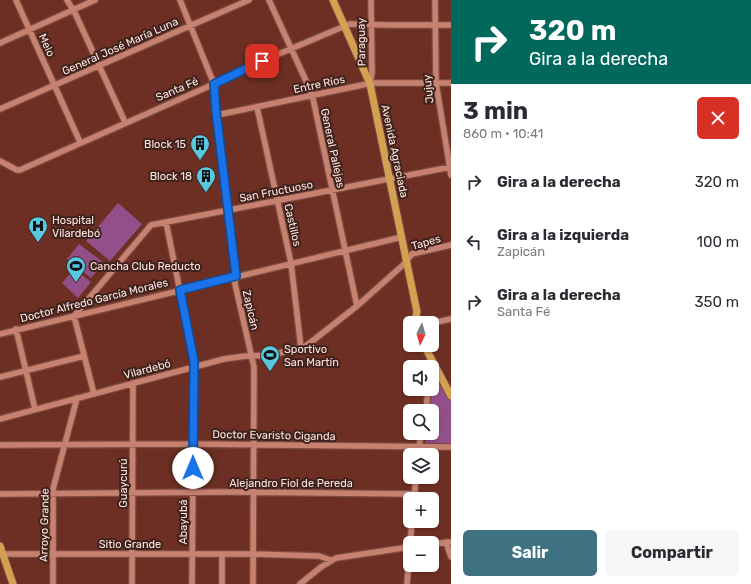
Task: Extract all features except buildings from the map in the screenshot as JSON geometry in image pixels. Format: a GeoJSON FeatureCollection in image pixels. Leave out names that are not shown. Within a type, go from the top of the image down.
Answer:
{"type":"FeatureCollection","features":[{"type":"Feature","properties":{"kind":"main road","name":"Avenida Agraciada"},"geometry":{"type":"LineString","coordinates":[[333,0],[370,84],[407,260],[417,312],[416,316]]}},
{"type":"Feature","properties":{"kind":"main road","name":"Avenida Agraciada"},"geometry":{"type":"LineString","coordinates":[[417,312],[420,316]]}},
{"type":"Feature","properties":{"kind":"main road"},"geometry":{"type":"LineString","coordinates":[[428,352],[451,396]]}},
{"type":"Feature","properties":{"kind":"main road"},"geometry":{"type":"LineString","coordinates":[[433,352],[451,387]]}},
{"type":"Feature","properties":{"kind":"main road"},"geometry":{"type":"LineString","coordinates":[[0,546],[13,584]]}},
{"type":"Feature","properties":{"kind":"street","name":"Melo"},"geometry":{"type":"LineString","coordinates":[[16,0],[80,142]]}},
{"type":"Feature","properties":{"kind":"street"},"geometry":{"type":"LineString","coordinates":[[67,0],[74,10],[125,122]]}},
{"type":"Feature","properties":{"kind":"street"},"geometry":{"type":"LineString","coordinates":[[0,43],[95,0]]}},
{"type":"Feature","properties":{"kind":"street","name":"Zapicán"},"geometry":{"type":"LineString","coordinates":[[180,0],[214,84],[236,276],[235,284],[254,367],[253,584]]}},
{"type":"Feature","properties":{"kind":"street","name":"General José María Luna"},"geometry":{"type":"LineString","coordinates":[[0,110],[249,0]]}},
{"type":"Feature","properties":{"kind":"street","name":"General Pallejas"},"geometry":{"type":"LineString","coordinates":[[269,0],[312,96],[357,306]]}},
{"type":"Feature","properties":{"kind":"street","name":"Paraguay"},"geometry":{"type":"LineString","coordinates":[[370,84],[372,73],[371,0]]}},
{"type":"Feature","properties":{"kind":"street","name":"Jujuy"},"geometry":{"type":"LineString","coordinates":[[436,0],[436,83],[451,175]]}},
{"type":"Feature","properties":{"kind":"street","name":"Santa Fé"},"geometry":{"type":"LineString","coordinates":[[0,161],[17,170],[20,170],[125,122],[214,84],[244,69],[345,26],[451,25]]}},
{"type":"Feature","properties":{"kind":"street","name":"Entre Ríos"},"geometry":{"type":"LineString","coordinates":[[217,115],[370,84],[451,83]]}},
{"type":"Feature","properties":{"kind":"street","name":"Castillos"},"geometry":{"type":"LineString","coordinates":[[258,107],[291,263],[301,348]]}},
{"type":"Feature","properties":{"kind":"street","name":"San Fructuoso"},"geometry":{"type":"LineString","coordinates":[[74,316],[151,226],[450,167]]}},
{"type":"Feature","properties":{"kind":"street","name":"Abayubá"},"geometry":{"type":"LineString","coordinates":[[166,222],[194,367],[192,584]]}},
{"type":"Feature","properties":{"kind":"street","name":"Doctor Alfredo García Morales"},"geometry":{"type":"LineString","coordinates":[[0,334],[402,237]]}},
{"type":"Feature","properties":{"kind":"street","name":"Tapes"},"geometry":{"type":"LineString","coordinates":[[301,348],[311,343],[357,306],[412,254],[451,245]]}},
{"type":"Feature","properties":{"kind":"street"},"geometry":{"type":"LineString","coordinates":[[74,316],[94,394]]}},
{"type":"Feature","properties":{"kind":"street"},"geometry":{"type":"LineString","coordinates":[[439,322],[451,319]]}},
{"type":"Feature","properties":{"kind":"street"},"geometry":{"type":"LineString","coordinates":[[16,330],[35,409]]}},
{"type":"Feature","properties":{"kind":"street","name":"Vilardebó"},"geometry":{"type":"LineString","coordinates":[[0,419],[232,357],[272,354],[301,348]]}},
{"type":"Feature","properties":{"kind":"street"},"geometry":{"type":"LineString","coordinates":[[0,377],[84,356]]}},
{"type":"Feature","properties":{"kind":"street","name":"Guaycurú"},"geometry":{"type":"LineString","coordinates":[[132,584],[133,383]]}},
{"type":"Feature","properties":{"kind":"street","name":"Arroyo Grande"},"geometry":{"type":"LineString","coordinates":[[53,584],[53,494],[77,398]]}},
{"type":"Feature","properties":{"kind":"street"},"geometry":{"type":"LineString","coordinates":[[419,446],[420,440]]}},
{"type":"Feature","properties":{"kind":"street","name":"Doctor Evaristo Ciganda"},"geometry":{"type":"LineString","coordinates":[[0,445],[193,444],[451,447]]}},
{"type":"Feature","properties":{"kind":"street","name":"Alejandro Fiol de Pereda"},"geometry":{"type":"LineString","coordinates":[[0,494],[253,493],[403,496]]}},
{"type":"Feature","properties":{"kind":"street"},"geometry":{"type":"LineString","coordinates":[[439,543],[449,542],[451,557]]}},
{"type":"Feature","properties":{"kind":"street"},"geometry":{"type":"LineString","coordinates":[[300,584],[331,560],[343,556],[403,548]]}},
{"type":"Feature","properties":{"kind":"street","name":"Sitio Grande"},"geometry":{"type":"LineString","coordinates":[[2,554],[254,554],[319,556],[331,560]]}},
{"type":"Feature","properties":{"kind":"street"},"geometry":{"type":"LineString","coordinates":[[222,554],[222,584]]}},
{"type":"Feature","properties":{"kind":"street"},"geometry":{"type":"LineString","coordinates":[[407,584],[408,572]]}},
{"type":"Feature","properties":{"kind":"shaded area"},"geometry":{"type":"Polygon","coordinates":[[[118,203],[142,224],[110,261],[86,241],[118,203]]]}},
{"type":"Feature","properties":{"kind":"shaded area"},"geometry":{"type":"Polygon","coordinates":[[[79,244],[104,263],[91,278],[67,259],[79,244]]]}},
{"type":"Feature","properties":{"kind":"shaded area","name":"Cancha Club Reducto"},"geometry":{"type":"Polygon","coordinates":[[[74,269],[91,282],[78,298],[62,283],[74,269]]]}},
{"type":"Feature","properties":{"kind":"shaded area"},"geometry":{"type":"Polygon","coordinates":[[[439,377],[451,400],[451,444],[425,442],[425,440],[439,440],[439,404],[430,404],[431,396],[439,396],[439,377]]]}},
{"type":"Feature","properties":{"kind":"place","name":"Block 15"},"geometry":{"type":"Point","coordinates":[200,161]}},
{"type":"Feature","properties":{"kind":"place","name":"Block 18"},"geometry":{"type":"Point","coordinates":[206,193]}},
{"type":"Feature","properties":{"kind":"place","name":"Hospital Vilardebó"},"geometry":{"type":"Point","coordinates":[38,243]}},
{"type":"Feature","properties":{"kind":"place","name":"Cancha Club Reducto"},"geometry":{"type":"Point","coordinates":[76,283]}},
{"type":"Feature","properties":{"kind":"place","name":"Sportivo San Martín"},"geometry":{"type":"Point","coordinates":[270,372]}},
{"type":"Feature","properties":{"kind":"route"},"geometry":{"type":"LineString","coordinates":[[193,468],[194,361],[180,290],[236,276],[222,165],[214,84],[238,71],[262,61]]}}]}
